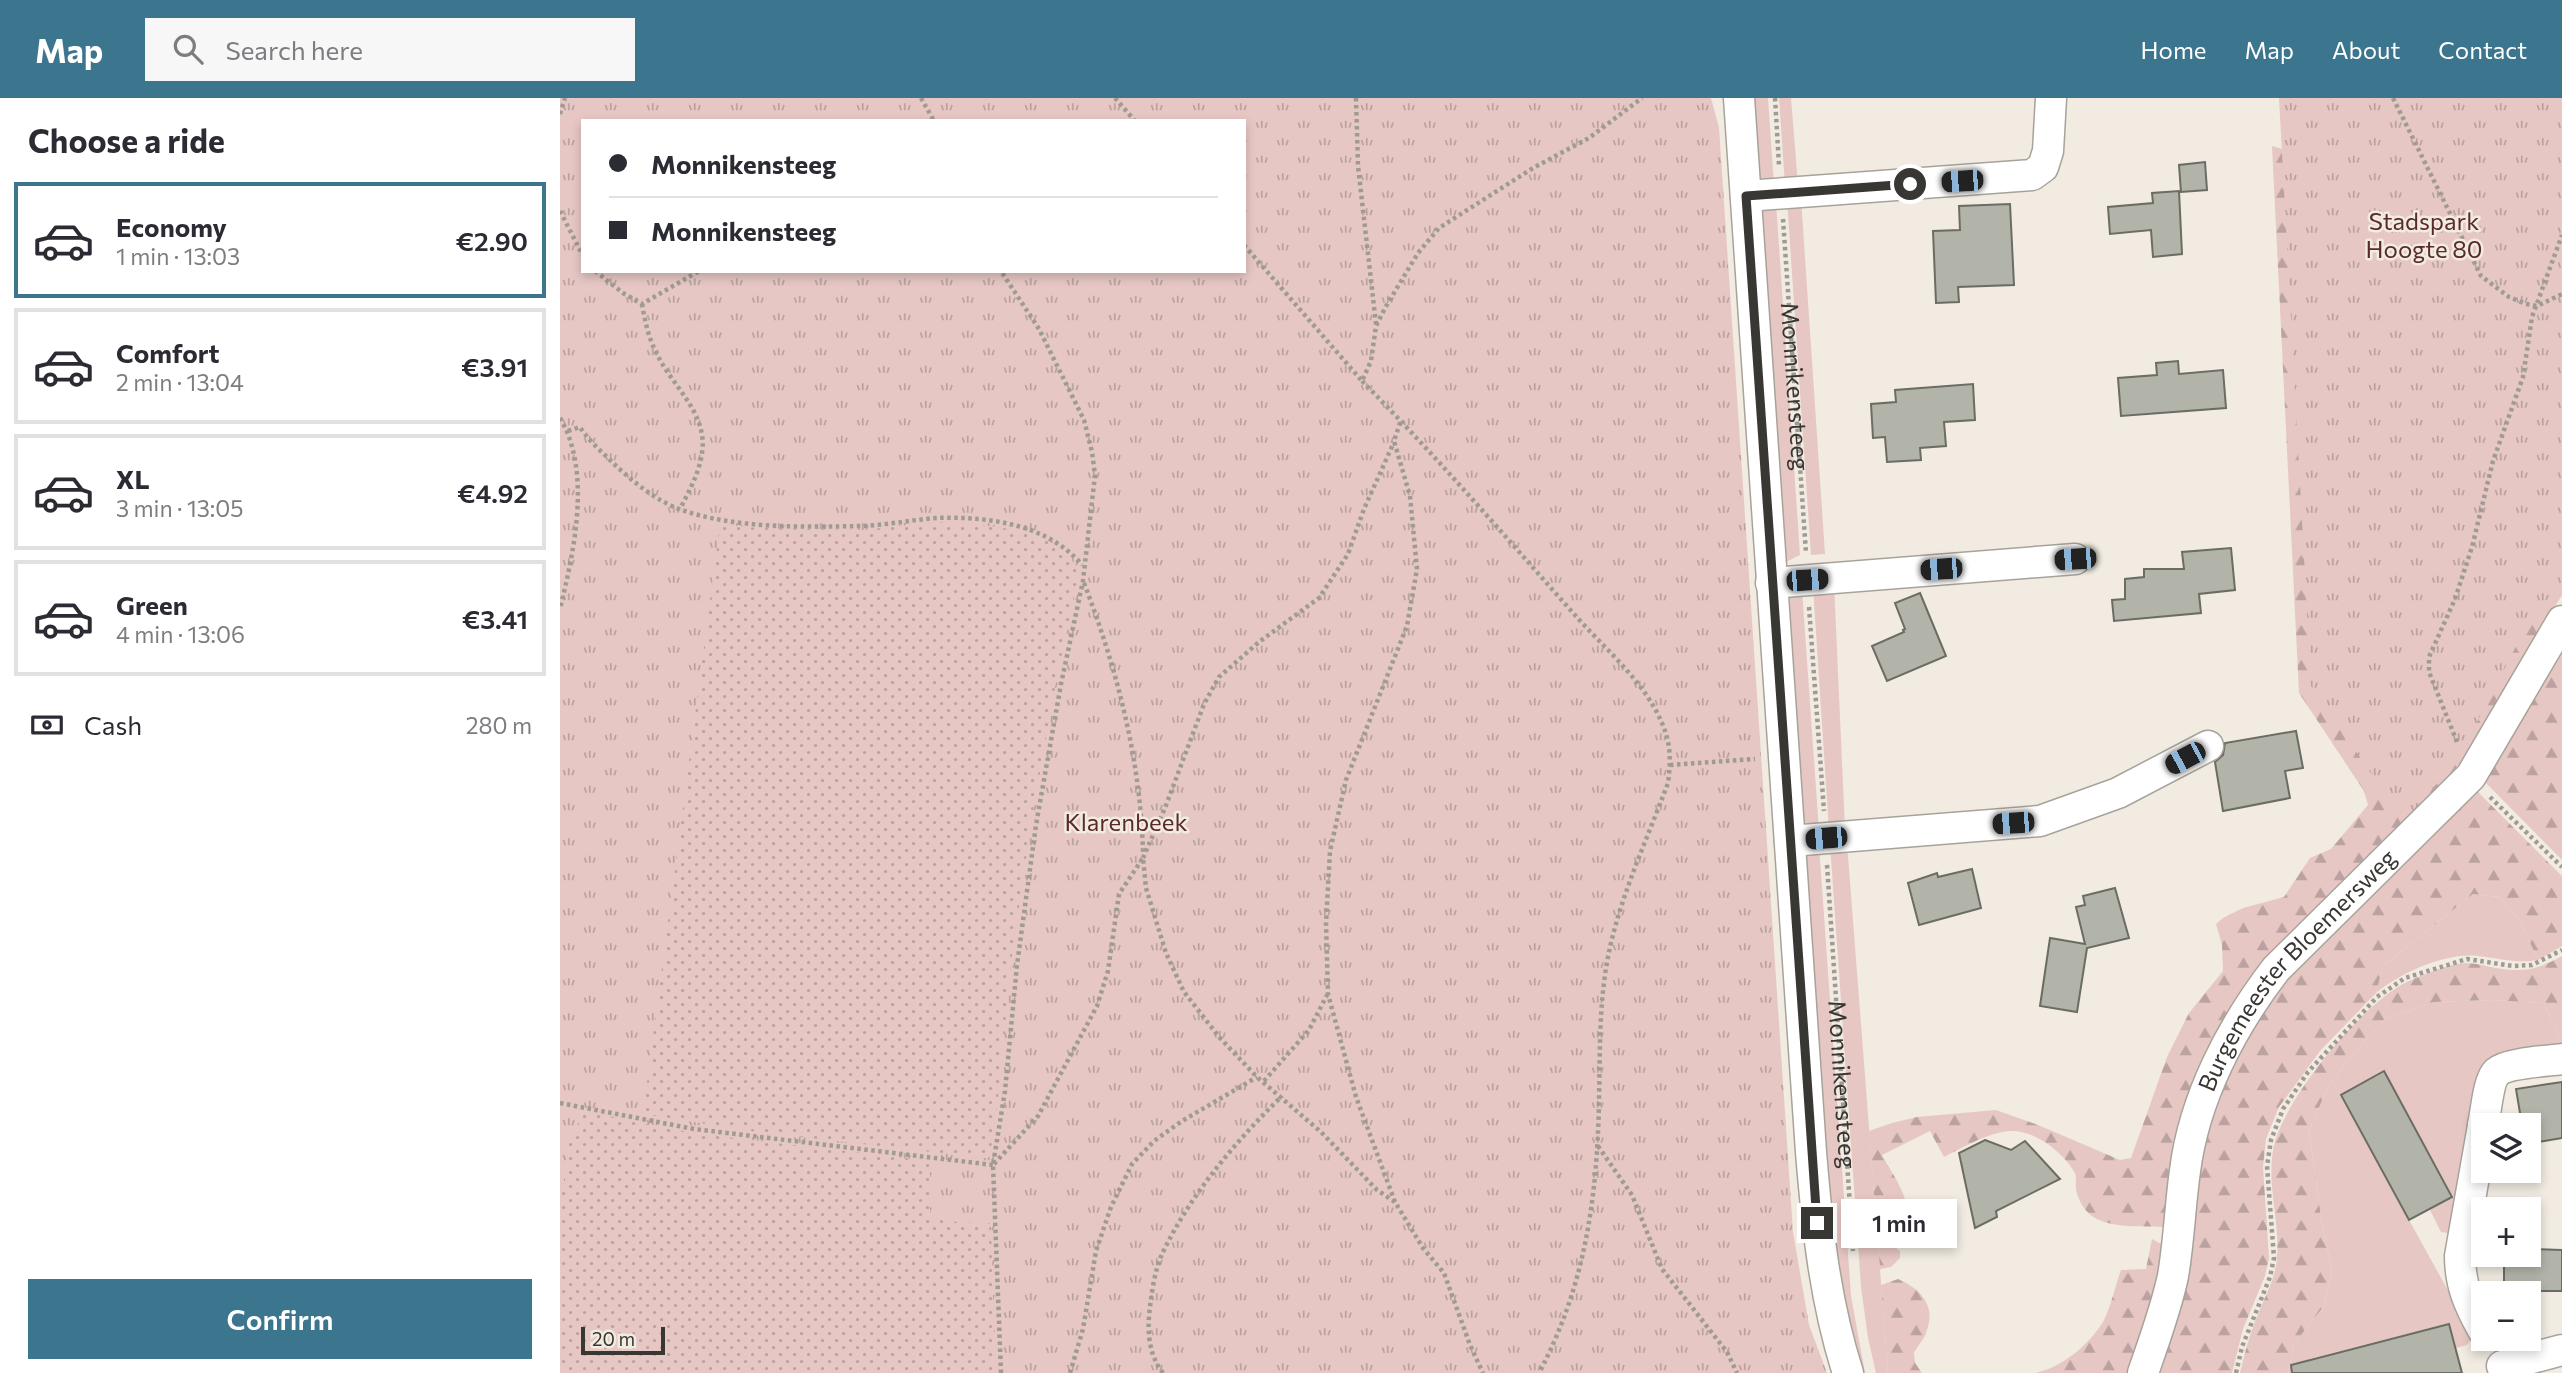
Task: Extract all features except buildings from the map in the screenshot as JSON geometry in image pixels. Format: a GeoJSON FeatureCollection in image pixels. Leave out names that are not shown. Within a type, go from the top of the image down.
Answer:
{"type":"FeatureCollection","features":[{"type":"Feature","properties":{"kind":"street","name":"Monnikensteeg"},"geometry":{"type":"LineString","coordinates":[[1739,98],[1817,1223],[1830,1298],[1848,1373]]}},
{"type":"Feature","properties":{"kind":"street"},"geometry":{"type":"LineString","coordinates":[[1746,196],[2032,175],[2043,167],[2048,151],[2051,98]]}},
{"type":"Feature","properties":{"kind":"street"},"geometry":{"type":"LineString","coordinates":[[1771,583],[2075,559]]}},
{"type":"Feature","properties":{"kind":"street","name":"Burgemeester Bloemersweg"},"geometry":{"type":"LineString","coordinates":[[2143,1373],[2172,1278],[2185,1168],[2195,1125],[2227,1044],[2253,999],[2276,969],[2472,776],[2562,621]]}},
{"type":"Feature","properties":{"kind":"street"},"geometry":{"type":"LineString","coordinates":[[1790,841],[2040,821],[2118,793],[2208,746]]}},
{"type":"Feature","properties":{"kind":"street"},"geometry":{"type":"LineString","coordinates":[[2485,1113],[2491,1083],[2497,1072],[2507,1067],[2562,1059]]}},
{"type":"Feature","properties":{"kind":"street"},"geometry":{"type":"LineString","coordinates":[[2471,1306],[2460,1276],[2460,1256],[2473,1183]]}},
{"type":"Feature","properties":{"kind":"street"},"geometry":{"type":"LineString","coordinates":[[2494,1351],[2503,1369],[2562,1350]]}},
{"type":"Feature","properties":{"kind":"path"},"geometry":{"type":"LineString","coordinates":[[560,114],[565,98]]}},
{"type":"Feature","properties":{"kind":"path"},"geometry":{"type":"LineString","coordinates":[[921,98],[933,119]]}},
{"type":"Feature","properties":{"kind":"path"},"geometry":{"type":"LineString","coordinates":[[1115,98],[1133,119]]}},
{"type":"Feature","properties":{"kind":"path"},"geometry":{"type":"LineString","coordinates":[[1356,98],[1359,166],[1376,326],[1371,361],[1363,381]]}},
{"type":"Feature","properties":{"kind":"path"},"geometry":{"type":"LineString","coordinates":[[1376,326],[1399,282],[1439,228],[1533,167],[1589,138],[1642,98]]}},
{"type":"Feature","properties":{"kind":"path","name":"Monnikensteeg"},"geometry":{"type":"LineString","coordinates":[[1774,98],[1853,1255]]}},
{"type":"Feature","properties":{"kind":"path"},"geometry":{"type":"LineString","coordinates":[[2393,98],[2481,276],[2509,297],[2537,306],[2562,294]]}},
{"type":"Feature","properties":{"kind":"path"},"geometry":{"type":"LineString","coordinates":[[560,211],[581,252]]}},
{"type":"Feature","properties":{"kind":"path"},"geometry":{"type":"LineString","coordinates":[[2562,235],[2532,317],[2523,377],[2493,461],[2472,547],[2455,599],[2429,657],[2429,672],[2472,776],[2562,867]]}},
{"type":"Feature","properties":{"kind":"path"},"geometry":{"type":"LineString","coordinates":[[1246,247],[1363,381],[1621,665],[1653,704],[1668,738],[1668,783],[1620,911],[1608,956],[1602,1000],[1598,1146],[1591,1222],[1566,1315],[1539,1373]]}},
{"type":"Feature","properties":{"kind":"path"},"geometry":{"type":"LineString","coordinates":[[598,273],[642,304],[658,358],[689,402],[701,430],[702,452],[699,467],[680,509]]}},
{"type":"Feature","properties":{"kind":"path"},"geometry":{"type":"LineString","coordinates":[[642,304],[696,273]]}},
{"type":"Feature","properties":{"kind":"path"},"geometry":{"type":"LineString","coordinates":[[1000,1373],[993,1165],[1005,1091],[1017,965],[1036,825],[1061,684],[1083,581],[1095,475],[1093,452],[1084,419],[1039,329],[1001,273]]}},
{"type":"Feature","properties":{"kind":"path"},"geometry":{"type":"LineString","coordinates":[[560,418],[568,431],[576,457],[577,493],[573,549],[560,610]]}},
{"type":"Feature","properties":{"kind":"path"},"geometry":{"type":"LineString","coordinates":[[993,1165],[1038,1116],[1097,1006],[1108,971],[1119,894],[1143,858],[1204,704],[1219,677],[1259,642],[1319,598],[1348,554],[1401,421]]}},
{"type":"Feature","properties":{"kind":"path"},"geometry":{"type":"LineString","coordinates":[[568,431],[580,428],[594,446],[630,479],[680,509],[758,524],[863,526],[937,518],[1003,523],[1031,530],[1060,544],[1072,552],[1083,566]]}},
{"type":"Feature","properties":{"kind":"path"},"geometry":{"type":"LineString","coordinates":[[1394,441],[1410,496],[1418,569],[1407,626],[1346,780],[1330,851],[1326,923],[1328,994],[1356,1097],[1395,1202],[1423,1248],[1444,1273],[1470,1346],[1483,1373]]}},
{"type":"Feature","properties":{"kind":"path"},"geometry":{"type":"LineString","coordinates":[[1083,581],[1105,636],[1125,717],[1142,821],[1146,888],[1166,953],[1184,992],[1220,1038],[1257,1077],[1321,1132],[1377,1191],[1395,1202]]}},
{"type":"Feature","properties":{"kind":"path"},"geometry":{"type":"LineString","coordinates":[[1670,765],[1784,758]]}},
{"type":"Feature","properties":{"kind":"path"},"geometry":{"type":"LineString","coordinates":[[2236,1373],[2242,1347],[2270,1277],[2274,1258],[2267,1166],[2271,1140],[2283,1109],[2308,1072],[2377,997],[2405,978],[2467,959],[2512,966],[2532,965],[2562,950]]}},
{"type":"Feature","properties":{"kind":"path"},"geometry":{"type":"LineString","coordinates":[[1264,1081],[1309,1030],[1328,994]]}},
{"type":"Feature","properties":{"kind":"path"},"geometry":{"type":"LineString","coordinates":[[1070,1373],[1083,1329],[1096,1251],[1111,1207],[1132,1164],[1154,1141],[1182,1121],[1257,1077]]}},
{"type":"Feature","properties":{"kind":"path"},"geometry":{"type":"LineString","coordinates":[[1163,1373],[1154,1361],[1148,1326],[1153,1286],[1161,1256],[1204,1182],[1282,1096]]}},
{"type":"Feature","properties":{"kind":"path"},"geometry":{"type":"LineString","coordinates":[[560,1102],[694,1129],[993,1165]]}},
{"type":"Feature","properties":{"kind":"path"},"geometry":{"type":"LineString","coordinates":[[1598,1146],[1632,1195],[1662,1269],[1727,1352],[1737,1373]]}},
{"type":"Feature","properties":{"kind":"green space","name":"Klarenbeek"},"geometry":{"type":"Polygon","coordinates":[[[560,98],[1711,98],[1719,128],[1793,1232],[1809,1325],[1827,1373],[560,1373],[560,98]]]}},
{"type":"Feature","properties":{"kind":"green space"},"geometry":{"type":"Polygon","coordinates":[[[1752,98],[1768,98],[1774,186],[1759,187],[1752,98]]]}},
{"type":"Feature","properties":{"kind":"green space"},"geometry":{"type":"Polygon","coordinates":[[[1779,98],[1791,98],[1798,185],[1785,185],[1779,98]]]}},
{"type":"Feature","properties":{"kind":"green space","name":"Stadspark Hoogte 80"},"geometry":{"type":"Polygon","coordinates":[[[2279,98],[2562,98],[2562,583],[2531,617],[2458,759],[2404,821],[2311,686],[2279,98]]]}},
{"type":"Feature","properties":{"kind":"green space","name":"Stadspark Hoogte 80"},"geometry":{"type":"Polygon","coordinates":[[[2272,146],[2317,159],[2562,326],[2562,595],[2463,759],[2439,788],[2266,960],[2172,1166],[2162,1227],[2120,1225],[2093,1217],[2079,1198],[2076,1175],[2070,1165],[2038,1138],[2019,1131],[1992,1134],[1944,1157],[1930,1131],[1882,1155],[1901,1188],[1907,1207],[1902,1220],[1880,1227],[1882,1245],[1895,1247],[1900,1251],[1900,1258],[1891,1267],[1880,1269],[1869,1131],[1917,1117],[1996,1110],[2120,1160],[2131,1158],[2167,1057],[2189,1013],[2223,971],[2222,945],[2216,924],[2243,908],[2284,897],[2310,858],[2331,849],[2368,805],[2364,791],[2299,693],[2272,146]]]}},
{"type":"Feature","properties":{"kind":"green space"},"geometry":{"type":"Polygon","coordinates":[[[1801,198],[1825,554],[1811,555],[1787,199],[1801,198]]]}},
{"type":"Feature","properties":{"kind":"green space"},"geometry":{"type":"Polygon","coordinates":[[[1776,202],[1800,555],[1784,563],[1760,204],[1776,202]]]}},
{"type":"Feature","properties":{"kind":"green space"},"geometry":{"type":"Polygon","coordinates":[[[936,522],[998,527],[1042,539],[1060,548],[1073,562],[1078,579],[1056,682],[1031,823],[1011,963],[990,1157],[758,1132],[643,1114],[720,524],[758,528],[863,530],[936,522]]]}},
{"type":"Feature","properties":{"kind":"green space"},"geometry":{"type":"Polygon","coordinates":[[[1834,583],[1845,829],[1829,830],[1813,587],[1834,583]]]}},
{"type":"Feature","properties":{"kind":"green space"},"geometry":{"type":"Polygon","coordinates":[[[1786,590],[1802,590],[1819,831],[1803,832],[1786,590]]]}},
{"type":"Feature","properties":{"kind":"green space"},"geometry":{"type":"Polygon","coordinates":[[[2562,644],[2562,860],[2484,781],[2527,710],[2562,644]]]}},
{"type":"Feature","properties":{"kind":"green space"},"geometry":{"type":"Polygon","coordinates":[[[2476,790],[2562,876],[2562,946],[2538,960],[2520,921],[2500,897],[2473,894],[2383,966],[2376,993],[2320,1051],[2279,1107],[2266,1139],[2263,1167],[2269,1258],[2265,1276],[2243,1329],[2232,1373],[2157,1373],[2208,1130],[2222,1088],[2241,1048],[2285,981],[2476,790]]]}},
{"type":"Feature","properties":{"kind":"green space"},"geometry":{"type":"Polygon","coordinates":[[[1847,843],[1888,1373],[1876,1373],[1861,1287],[1830,844],[1847,843]]]}},
{"type":"Feature","properties":{"kind":"green space"},"geometry":{"type":"Polygon","coordinates":[[[1819,845],[1851,1296],[1865,1373],[1845,1304],[1833,1233],[1826,1161],[1804,846],[1819,845]]]}},
{"type":"Feature","properties":{"kind":"green space"},"geometry":{"type":"Polygon","coordinates":[[[2473,894],[2500,897],[2520,921],[2538,960],[2452,957],[2410,971],[2376,993],[2383,966],[2473,894]]]}},
{"type":"Feature","properties":{"kind":"green space"},"geometry":{"type":"Polygon","coordinates":[[[2562,956],[2562,1043],[2544,1003],[2490,1000],[2434,1002],[2384,1020],[2354,1053],[2328,1087],[2309,1130],[2322,1224],[2332,1271],[2324,1306],[2294,1344],[2288,1373],[2240,1373],[2250,1335],[2275,1272],[2277,1231],[2272,1177],[2273,1151],[2279,1130],[2291,1106],[2327,1055],[2370,1009],[2391,992],[2422,975],[2465,963],[2523,970],[2538,967],[2562,956]]]}},
{"type":"Feature","properties":{"kind":"green space"},"geometry":{"type":"Polygon","coordinates":[[[2490,1000],[2544,1003],[2562,1043],[2562,1048],[2484,1062],[2474,1113],[2471,1113],[2471,1130],[2452,1230],[2448,1233],[2441,1232],[2430,1210],[2453,1197],[2384,1071],[2340,1095],[2461,1314],[2471,1340],[2467,1345],[2456,1348],[2449,1323],[2309,1359],[2312,1373],[2288,1373],[2294,1344],[2324,1306],[2332,1271],[2322,1224],[2309,1130],[2328,1087],[2384,1020],[2434,1002],[2490,1000]]]}},
{"type":"Feature","properties":{"kind":"green space"},"geometry":{"type":"Polygon","coordinates":[[[584,1111],[693,1133],[930,1161],[930,1216],[944,1221],[991,1224],[995,1373],[560,1373],[560,1208],[569,1143],[584,1111]]]}},
{"type":"Feature","properties":{"kind":"green space"},"geometry":{"type":"Polygon","coordinates":[[[2152,1239],[2163,1245],[2148,1314],[2129,1373],[2035,1373],[2064,1361],[2097,1331],[2106,1316],[2121,1270],[2146,1269],[2152,1239]]]}},
{"type":"Feature","properties":{"kind":"green space"},"geometry":{"type":"Polygon","coordinates":[[[1898,1279],[1920,1293],[1928,1307],[1930,1315],[1926,1333],[1914,1353],[1915,1363],[1922,1373],[1888,1373],[1881,1285],[1898,1279]]]}},
{"type":"Feature","properties":{"kind":"route"},"geometry":{"type":"LineString","coordinates":[[1817,1223],[1746,196],[1910,184]]}}]}
